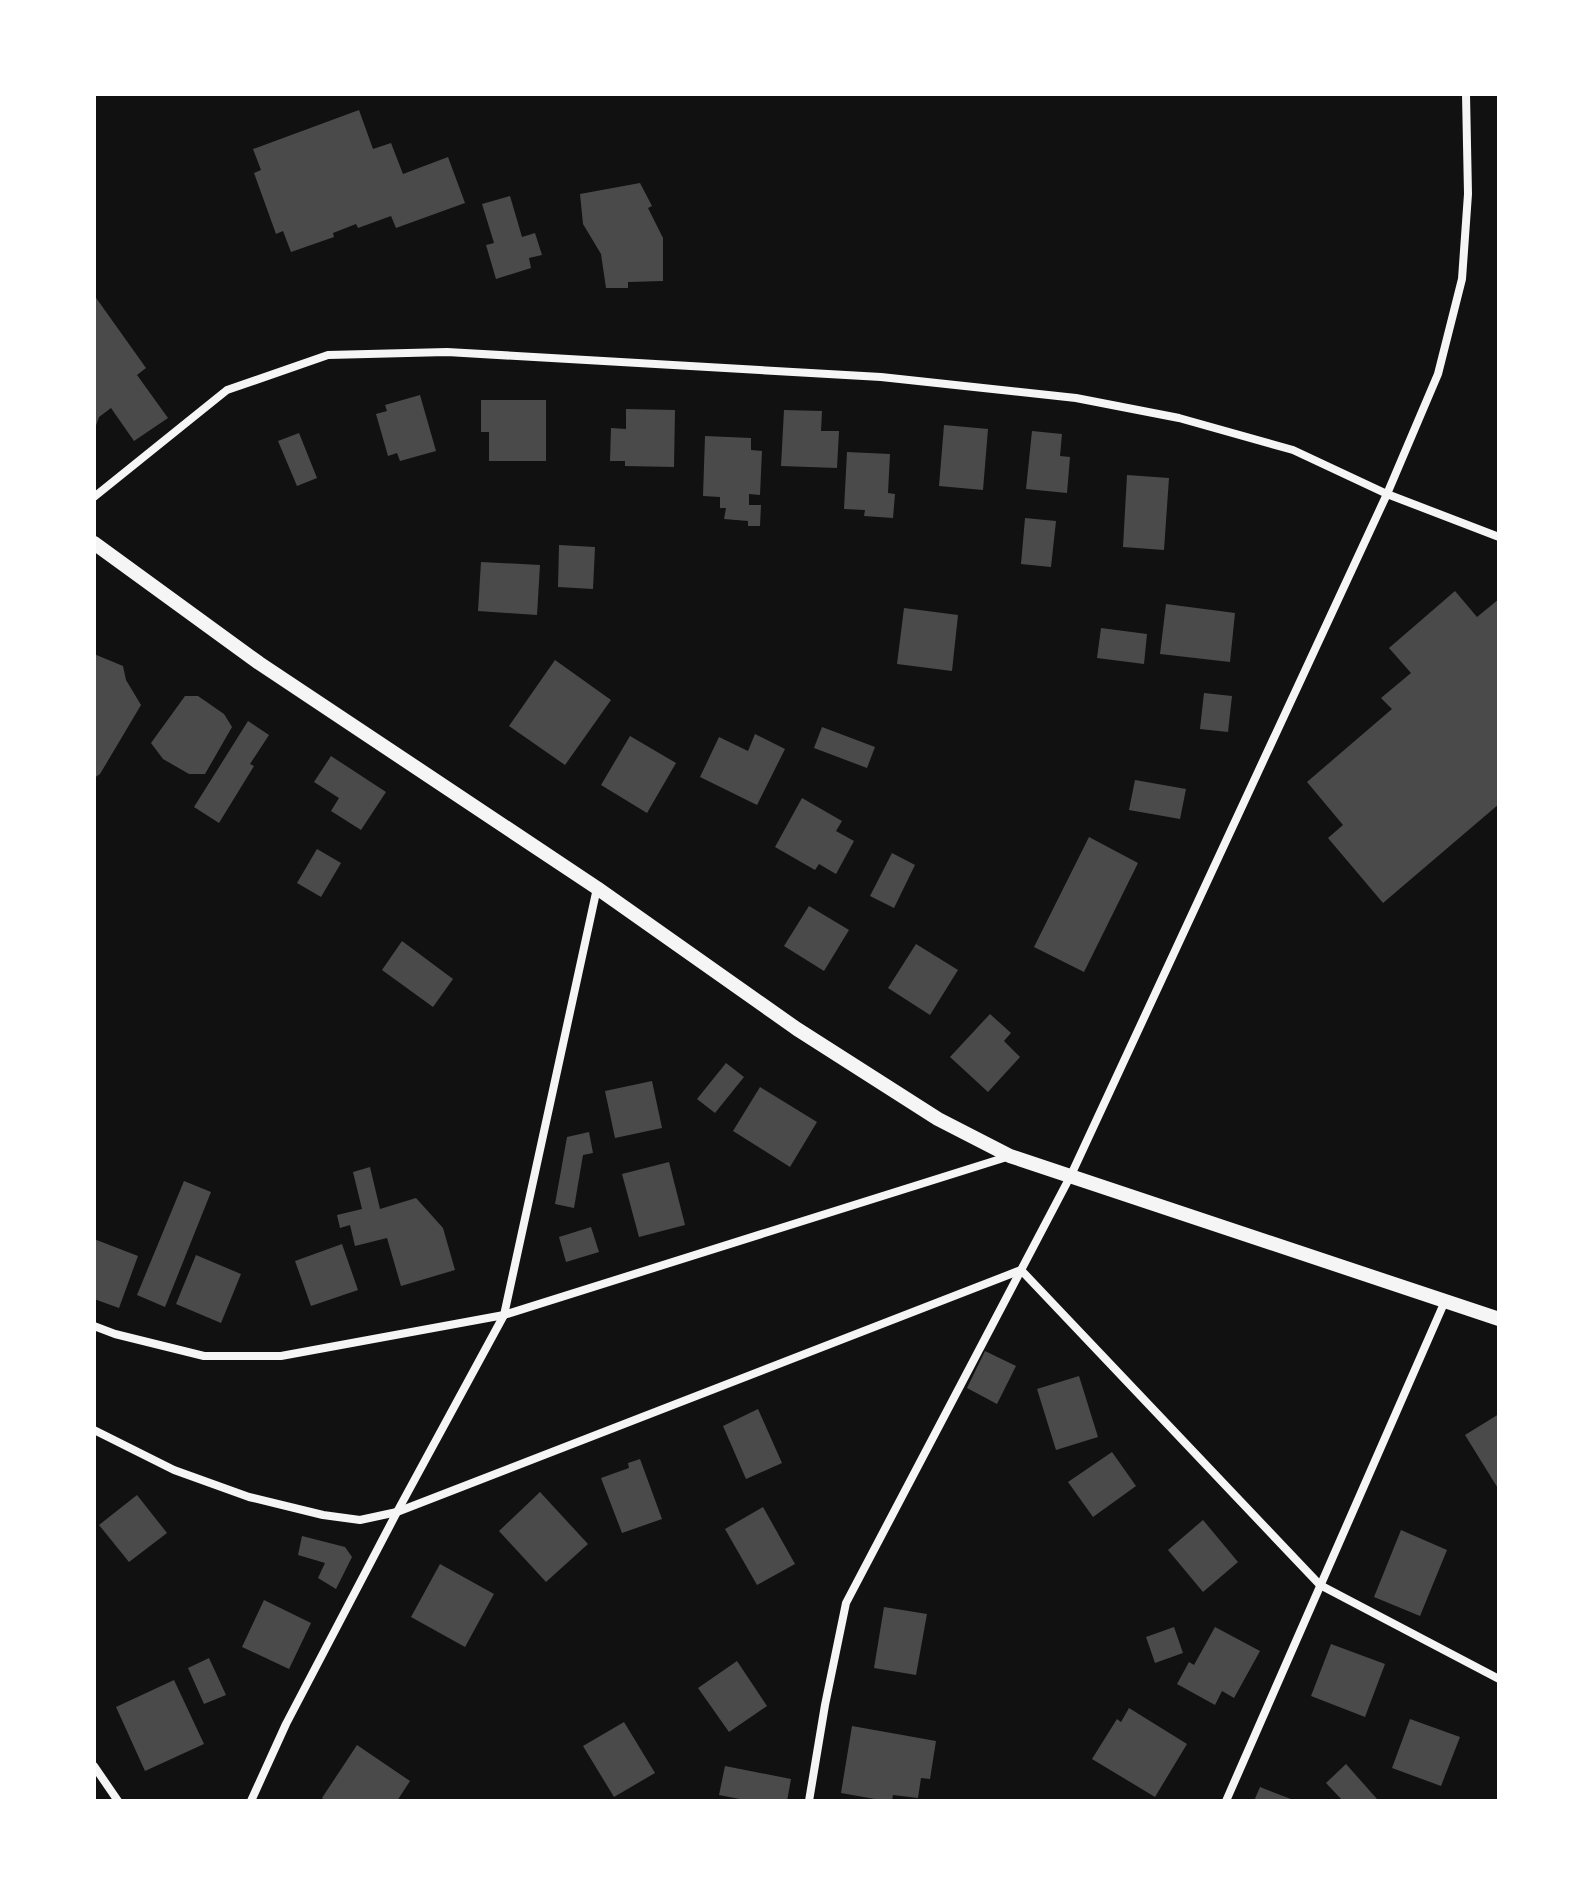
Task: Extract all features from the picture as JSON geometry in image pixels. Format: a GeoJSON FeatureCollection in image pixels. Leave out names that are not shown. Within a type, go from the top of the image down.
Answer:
{"type":"FeatureCollection","features":[{"type":"Feature","properties":{"kind":"street"},"geometry":{"type":"LineString","coordinates":[[809,1801],[846,1603],[1071,1175],[1387,494],[1438,374],[1462,279],[1468,194],[1466,94]]}},
{"type":"Feature","properties":{"kind":"street"},"geometry":{"type":"LineString","coordinates":[[94,497],[227,390],[328,355],[447,352],[881,377],[1076,398],[1179,418],[1293,450],[1387,494],[1499,537]]}},
{"type":"Feature","properties":{"kind":"street"},"geometry":{"type":"LineString","coordinates":[[94,543],[259,663],[597,888],[797,1029],[938,1119],[1010,1156],[1499,1319]]}},
{"type":"Feature","properties":{"kind":"street"},"geometry":{"type":"LineString","coordinates":[[251,1801],[286,1724],[504,1315],[597,888]]}},
{"type":"Feature","properties":{"kind":"street"},"geometry":{"type":"LineString","coordinates":[[94,1326],[204,1356],[281,1356],[504,1315],[1010,1156]]}},
{"type":"Feature","properties":{"kind":"street"},"geometry":{"type":"LineString","coordinates":[[94,1430],[174,1470],[249,1497],[323,1515],[360,1520],[397,1512],[1021,1270]]}},
{"type":"Feature","properties":{"kind":"street"},"geometry":{"type":"LineString","coordinates":[[1021,1270],[1320,1585],[1499,1679]]}},
{"type":"Feature","properties":{"kind":"street"},"geometry":{"type":"LineString","coordinates":[[1226,1801],[1445,1301]]}},
{"type":"Feature","properties":{"kind":"street"},"geometry":{"type":"LineString","coordinates":[[94,1766],[118,1801]]}},
{"type":"Feature","properties":{"kind":"building"},"geometry":{"type":"Polygon","coordinates":[[[359,110],[373,149],[391,143],[403,174],[448,157],[465,203],[396,228],[391,216],[358,228],[356,224],[333,233],[334,237],[291,252],[283,231],[276,234],[254,173],[261,170],[253,149],[359,110]]]}},
{"type":"Feature","properties":{"kind":"building"},"geometry":{"type":"Polygon","coordinates":[[[640,183],[663,238],[663,281],[628,282],[628,288],[606,288],[601,254],[583,224],[580,194],[640,183]]]}},
{"type":"Feature","properties":{"kind":"building"},"geometry":{"type":"Polygon","coordinates":[[[510,196],[522,237],[535,233],[542,255],[529,258],[531,268],[496,279],[486,245],[494,243],[482,204],[510,196]]]}},
{"type":"Feature","properties":{"kind":"building"},"geometry":{"type":"Polygon","coordinates":[[[94,295],[146,368],[137,375],[168,418],[134,441],[111,408],[99,417],[94,431],[94,295]]]}},
{"type":"Feature","properties":{"kind":"building"},"geometry":{"type":"Polygon","coordinates":[[[420,395],[436,451],[400,461],[397,453],[388,456],[376,414],[387,411],[385,405],[420,395]]]}},
{"type":"Feature","properties":{"kind":"building"},"geometry":{"type":"Polygon","coordinates":[[[481,400],[546,400],[546,461],[489,461],[489,432],[481,432],[481,400]]]}},
{"type":"Feature","properties":{"kind":"building"},"geometry":{"type":"Polygon","coordinates":[[[626,409],[675,410],[674,467],[625,466],[625,461],[610,461],[611,428],[626,429],[626,409]]]}},
{"type":"Feature","properties":{"kind":"building"},"geometry":{"type":"Polygon","coordinates":[[[784,410],[822,411],[821,431],[839,431],[837,468],[781,466],[784,410]]]}},
{"type":"Feature","properties":{"kind":"building"},"geometry":{"type":"Polygon","coordinates":[[[944,425],[988,429],[983,490],[939,486],[944,425]]]}},
{"type":"Feature","properties":{"kind":"building"},"geometry":{"type":"Polygon","coordinates":[[[1032,431],[1062,434],[1060,456],[1070,457],[1067,493],[1026,489],[1032,431]]]}},
{"type":"Feature","properties":{"kind":"building"},"geometry":{"type":"Polygon","coordinates":[[[299,433],[317,478],[297,486],[278,441],[299,433]]]}},
{"type":"Feature","properties":{"kind":"building"},"geometry":{"type":"Polygon","coordinates":[[[705,436],[751,438],[751,450],[762,451],[760,495],[749,494],[749,505],[761,505],[760,526],[748,526],[748,521],[724,519],[726,508],[720,508],[720,497],[703,496],[705,436]]]}},
{"type":"Feature","properties":{"kind":"building"},"geometry":{"type":"Polygon","coordinates":[[[847,452],[890,454],[888,493],[895,494],[893,518],[864,516],[865,510],[844,509],[847,452]]]}},
{"type":"Feature","properties":{"kind":"building"},"geometry":{"type":"Polygon","coordinates":[[[1127,475],[1169,478],[1164,550],[1123,547],[1127,475]]]}},
{"type":"Feature","properties":{"kind":"building"},"geometry":{"type":"Polygon","coordinates":[[[1025,518],[1056,521],[1051,567],[1021,564],[1025,518]]]}},
{"type":"Feature","properties":{"kind":"building"},"geometry":{"type":"Polygon","coordinates":[[[559,545],[595,547],[593,589],[558,587],[559,545]]]}},
{"type":"Feature","properties":{"kind":"building"},"geometry":{"type":"Polygon","coordinates":[[[481,562],[540,565],[537,615],[478,611],[481,562]]]}},
{"type":"Feature","properties":{"kind":"building"},"geometry":{"type":"Polygon","coordinates":[[[1455,591],[1477,617],[1499,599],[1499,804],[1383,903],[1328,838],[1343,825],[1307,782],[1392,709],[1381,698],[1411,673],[1389,648],[1455,591]]]}},
{"type":"Feature","properties":{"kind":"building"},"geometry":{"type":"Polygon","coordinates":[[[1166,604],[1235,613],[1230,662],[1160,654],[1166,604]]]}},
{"type":"Feature","properties":{"kind":"building"},"geometry":{"type":"Polygon","coordinates":[[[904,608],[958,615],[952,671],[897,664],[904,608]]]}},
{"type":"Feature","properties":{"kind":"building"},"geometry":{"type":"Polygon","coordinates":[[[1101,628],[1147,634],[1144,664],[1097,658],[1101,628]]]}},
{"type":"Feature","properties":{"kind":"building"},"geometry":{"type":"Polygon","coordinates":[[[94,654],[123,666],[126,680],[141,705],[100,774],[94,778],[94,654]]]}},
{"type":"Feature","properties":{"kind":"building"},"geometry":{"type":"Polygon","coordinates":[[[555,660],[611,700],[565,765],[509,726],[555,660]]]}},
{"type":"Feature","properties":{"kind":"building"},"geometry":{"type":"Polygon","coordinates":[[[1204,693],[1232,696],[1228,732],[1200,729],[1204,693]]]}},
{"type":"Feature","properties":{"kind":"building"},"geometry":{"type":"Polygon","coordinates":[[[185,696],[198,696],[224,714],[232,727],[205,774],[189,774],[163,759],[151,743],[185,696]]]}},
{"type":"Feature","properties":{"kind":"building"},"geometry":{"type":"Polygon","coordinates":[[[248,721],[269,735],[219,823],[194,807],[248,721]]]}},
{"type":"Feature","properties":{"kind":"building"},"geometry":{"type":"Polygon","coordinates":[[[822,727],[875,747],[867,768],[814,748],[822,727]]]}},
{"type":"Feature","properties":{"kind":"building"},"geometry":{"type":"Polygon","coordinates":[[[755,734],[785,749],[757,805],[700,777],[719,737],[748,751],[755,734]]]}},
{"type":"Feature","properties":{"kind":"building"},"geometry":{"type":"Polygon","coordinates":[[[630,736],[676,763],[647,813],[601,785],[630,736]]]}},
{"type":"Feature","properties":{"kind":"building"},"geometry":{"type":"Polygon","coordinates":[[[331,756],[386,792],[361,830],[331,811],[339,798],[314,782],[331,756]]]}},
{"type":"Feature","properties":{"kind":"building"},"geometry":{"type":"Polygon","coordinates":[[[1135,780],[1186,789],[1180,819],[1129,810],[1135,780]]]}},
{"type":"Feature","properties":{"kind":"building"},"geometry":{"type":"Polygon","coordinates":[[[802,798],[842,821],[836,831],[854,841],[836,874],[819,864],[815,870],[775,847],[802,798]]]}},
{"type":"Feature","properties":{"kind":"building"},"geometry":{"type":"Polygon","coordinates":[[[1089,837],[1138,863],[1084,972],[1034,947],[1089,837]]]}},
{"type":"Feature","properties":{"kind":"building"},"geometry":{"type":"Polygon","coordinates":[[[317,849],[341,863],[321,897],[297,883],[317,849]]]}},
{"type":"Feature","properties":{"kind":"building"},"geometry":{"type":"Polygon","coordinates":[[[892,853],[915,865],[894,908],[870,896],[892,853]]]}},
{"type":"Feature","properties":{"kind":"building"},"geometry":{"type":"Polygon","coordinates":[[[809,906],[849,930],[824,971],[784,946],[809,906]]]}},
{"type":"Feature","properties":{"kind":"building"},"geometry":{"type":"Polygon","coordinates":[[[402,941],[453,979],[433,1007],[382,970],[402,941]]]}},
{"type":"Feature","properties":{"kind":"building"},"geometry":{"type":"Polygon","coordinates":[[[916,944],[958,970],[930,1015],[888,988],[916,944]]]}},
{"type":"Feature","properties":{"kind":"building"},"geometry":{"type":"Polygon","coordinates":[[[990,1014],[1011,1033],[1004,1041],[1020,1057],[988,1092],[950,1057],[990,1014]]]}},
{"type":"Feature","properties":{"kind":"building"},"geometry":{"type":"Polygon","coordinates":[[[726,1063],[744,1077],[715,1113],[697,1099],[726,1063]]]}},
{"type":"Feature","properties":{"kind":"building"},"geometry":{"type":"Polygon","coordinates":[[[652,1081],[662,1128],[615,1138],[605,1091],[652,1081]]]}},
{"type":"Feature","properties":{"kind":"building"},"geometry":{"type":"Polygon","coordinates":[[[760,1087],[817,1122],[790,1167],[733,1131],[760,1087]]]}},
{"type":"Feature","properties":{"kind":"building"},"geometry":{"type":"Polygon","coordinates":[[[589,1132],[593,1153],[583,1155],[574,1208],[555,1204],[567,1137],[589,1132]]]}},
{"type":"Feature","properties":{"kind":"building"},"geometry":{"type":"Polygon","coordinates":[[[669,1162],[685,1225],[639,1237],[622,1174],[669,1162]]]}},
{"type":"Feature","properties":{"kind":"building"},"geometry":{"type":"Polygon","coordinates":[[[370,1167],[380,1209],[416,1198],[443,1228],[455,1270],[401,1286],[387,1238],[355,1246],[350,1225],[340,1228],[337,1215],[362,1209],[353,1172],[370,1167]]]}},
{"type":"Feature","properties":{"kind":"building"},"geometry":{"type":"Polygon","coordinates":[[[184,1181],[211,1192],[165,1307],[137,1295],[184,1181]]]}},
{"type":"Feature","properties":{"kind":"building"},"geometry":{"type":"Polygon","coordinates":[[[591,1227],[599,1252],[566,1262],[559,1237],[591,1227]]]}},
{"type":"Feature","properties":{"kind":"building"},"geometry":{"type":"Polygon","coordinates":[[[94,1239],[138,1256],[119,1308],[94,1299],[94,1239]]]}},
{"type":"Feature","properties":{"kind":"building"},"geometry":{"type":"Polygon","coordinates":[[[342,1244],[358,1290],[311,1306],[295,1261],[342,1244]]]}},
{"type":"Feature","properties":{"kind":"building"},"geometry":{"type":"Polygon","coordinates":[[[196,1255],[241,1274],[221,1323],[176,1304],[196,1255]]]}},
{"type":"Feature","properties":{"kind":"building"},"geometry":{"type":"Polygon","coordinates":[[[985,1351],[1016,1366],[997,1404],[967,1388],[985,1351]]]}},
{"type":"Feature","properties":{"kind":"building"},"geometry":{"type":"Polygon","coordinates":[[[1079,1376],[1098,1437],[1056,1450],[1037,1389],[1079,1376]]]}},
{"type":"Feature","properties":{"kind":"building"},"geometry":{"type":"Polygon","coordinates":[[[758,1409],[782,1463],[746,1479],[723,1426],[758,1409]]]}},
{"type":"Feature","properties":{"kind":"building"},"geometry":{"type":"Polygon","coordinates":[[[1499,1414],[1499,1490],[1465,1435],[1499,1414]]]}},
{"type":"Feature","properties":{"kind":"building"},"geometry":{"type":"Polygon","coordinates":[[[1112,1452],[1136,1486],[1093,1517],[1068,1482],[1112,1452]]]}},
{"type":"Feature","properties":{"kind":"building"},"geometry":{"type":"Polygon","coordinates":[[[640,1459],[662,1519],[622,1533],[601,1478],[629,1468],[628,1463],[640,1459]]]}},
{"type":"Feature","properties":{"kind":"building"},"geometry":{"type":"Polygon","coordinates":[[[540,1492],[588,1544],[546,1582],[499,1531],[540,1492]]]}},
{"type":"Feature","properties":{"kind":"building"},"geometry":{"type":"Polygon","coordinates":[[[137,1495],[167,1533],[129,1562],[99,1525],[137,1495]]]}},
{"type":"Feature","properties":{"kind":"building"},"geometry":{"type":"Polygon","coordinates":[[[763,1507],[795,1564],[757,1585],[725,1529],[763,1507]]]}},
{"type":"Feature","properties":{"kind":"building"},"geometry":{"type":"Polygon","coordinates":[[[1203,1520],[1238,1562],[1203,1592],[1168,1550],[1203,1520]]]}},
{"type":"Feature","properties":{"kind":"building"},"geometry":{"type":"Polygon","coordinates":[[[1401,1530],[1447,1550],[1420,1616],[1374,1597],[1401,1530]]]}},
{"type":"Feature","properties":{"kind":"building"},"geometry":{"type":"Polygon","coordinates":[[[302,1536],[345,1547],[352,1557],[336,1589],[318,1578],[325,1563],[298,1555],[302,1536]]]}},
{"type":"Feature","properties":{"kind":"building"},"geometry":{"type":"Polygon","coordinates":[[[440,1564],[494,1594],[465,1647],[411,1617],[440,1564]]]}},
{"type":"Feature","properties":{"kind":"building"},"geometry":{"type":"Polygon","coordinates":[[[264,1600],[311,1623],[289,1669],[242,1647],[264,1600]]]}},
{"type":"Feature","properties":{"kind":"building"},"geometry":{"type":"Polygon","coordinates":[[[884,1607],[927,1614],[916,1675],[874,1668],[884,1607]]]}},
{"type":"Feature","properties":{"kind":"building"},"geometry":{"type":"Polygon","coordinates":[[[1174,1627],[1183,1653],[1155,1663],[1146,1637],[1174,1627]]]}},
{"type":"Feature","properties":{"kind":"building"},"geometry":{"type":"Polygon","coordinates":[[[1215,1627],[1260,1651],[1234,1698],[1222,1691],[1215,1705],[1177,1684],[1189,1662],[1194,1665],[1215,1627]]]}},
{"type":"Feature","properties":{"kind":"building"},"geometry":{"type":"Polygon","coordinates":[[[1331,1644],[1385,1664],[1365,1717],[1311,1696],[1331,1644]]]}},
{"type":"Feature","properties":{"kind":"building"},"geometry":{"type":"Polygon","coordinates":[[[209,1658],[226,1695],[204,1704],[188,1668],[209,1658]]]}},
{"type":"Feature","properties":{"kind":"building"},"geometry":{"type":"Polygon","coordinates":[[[737,1661],[767,1706],[729,1732],[698,1688],[737,1661]]]}},
{"type":"Feature","properties":{"kind":"building"},"geometry":{"type":"Polygon","coordinates":[[[174,1680],[204,1744],[145,1771],[116,1707],[174,1680]]]}},
{"type":"Feature","properties":{"kind":"building"},"geometry":{"type":"Polygon","coordinates":[[[1129,1708],[1187,1744],[1155,1797],[1092,1759],[1117,1719],[1121,1722],[1129,1708]]]}},
{"type":"Feature","properties":{"kind":"building"},"geometry":{"type":"Polygon","coordinates":[[[1410,1719],[1460,1737],[1441,1786],[1392,1768],[1410,1719]]]}},
{"type":"Feature","properties":{"kind":"building"},"geometry":{"type":"Polygon","coordinates":[[[624,1722],[655,1773],[614,1797],[583,1746],[624,1722]]]}},
{"type":"Feature","properties":{"kind":"building"},"geometry":{"type":"Polygon","coordinates":[[[852,1726],[936,1741],[930,1779],[921,1778],[918,1798],[893,1795],[892,1801],[886,1801],[841,1793],[852,1726]]]}},
{"type":"Feature","properties":{"kind":"building"},"geometry":{"type":"Polygon","coordinates":[[[357,1745],[410,1781],[397,1801],[326,1801],[322,1798],[357,1745]]]}},
{"type":"Feature","properties":{"kind":"building"},"geometry":{"type":"Polygon","coordinates":[[[1346,1764],[1377,1799],[1375,1801],[1343,1801],[1326,1783],[1346,1764]]]}},
{"type":"Feature","properties":{"kind":"building"},"geometry":{"type":"Polygon","coordinates":[[[725,1766],[791,1779],[787,1801],[750,1801],[719,1795],[725,1766]]]}},
{"type":"Feature","properties":{"kind":"building"},"geometry":{"type":"Polygon","coordinates":[[[1260,1787],[1296,1801],[1254,1801],[1260,1787]]]}}]}
